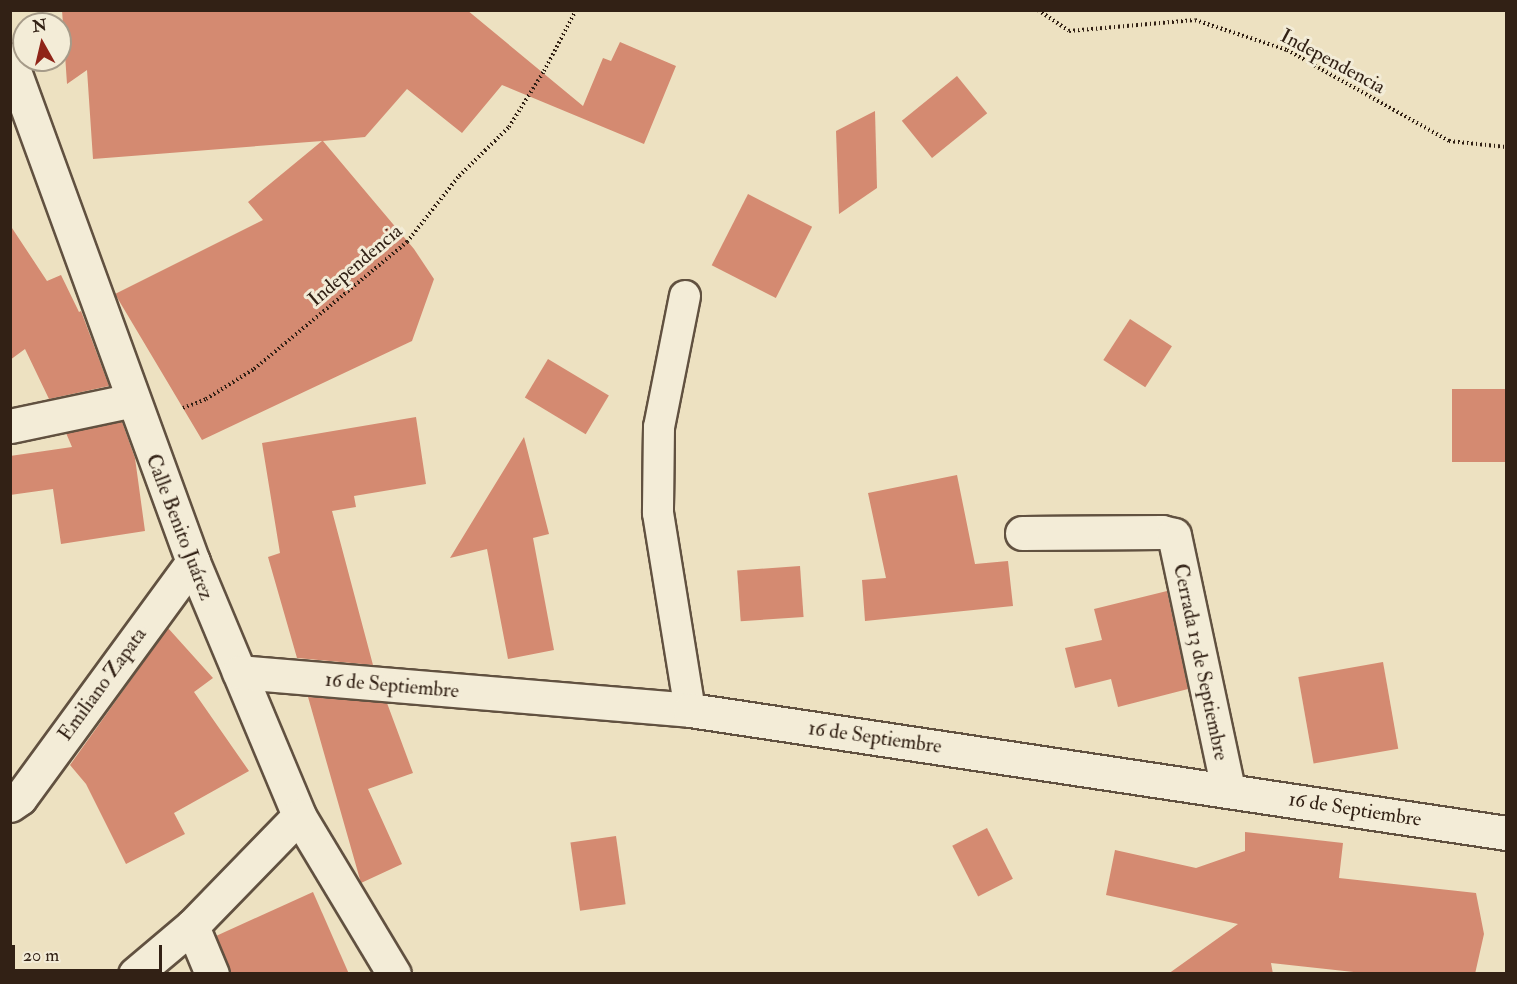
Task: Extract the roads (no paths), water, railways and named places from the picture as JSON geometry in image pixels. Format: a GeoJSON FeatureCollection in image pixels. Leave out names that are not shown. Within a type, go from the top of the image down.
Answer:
{"type":"FeatureCollection","features":[{"type":"Feature","properties":{"kind":"street","name":"Calle Benito Juárez"},"geometry":{"type":"LineString","coordinates":[[10,60],[192,562],[299,816],[394,974]]}},
{"type":"Feature","properties":{"kind":"street"},"geometry":{"type":"LineString","coordinates":[[10,426],[137,413]]}},
{"type":"Feature","properties":{"kind":"street","name":"Cerrada 13 de Septiembre"},"geometry":{"type":"LineString","coordinates":[[1022,533],[1162,532],[1174,535],[1228,789]]}},
{"type":"Feature","properties":{"kind":"street","name":"Emiliano Zapata"},"geometry":{"type":"LineString","coordinates":[[10,805],[20,798],[192,562]]}},
{"type":"Feature","properties":{"kind":"street","name":"16 de Septiembre"},"geometry":{"type":"LineString","coordinates":[[239,672],[690,710],[1506,832]]}},
{"type":"Feature","properties":{"kind":"street"},"geometry":{"type":"LineString","coordinates":[[135,974],[192,926],[299,816]]}},
{"type":"Feature","properties":{"kind":"street"},"geometry":{"type":"LineString","coordinates":[[192,926],[212,974]]}},
{"type":"Feature","properties":{"kind":"lane"},"geometry":{"type":"LineString","coordinates":[[685,296],[659,427],[658,513],[690,710]]}}]}
